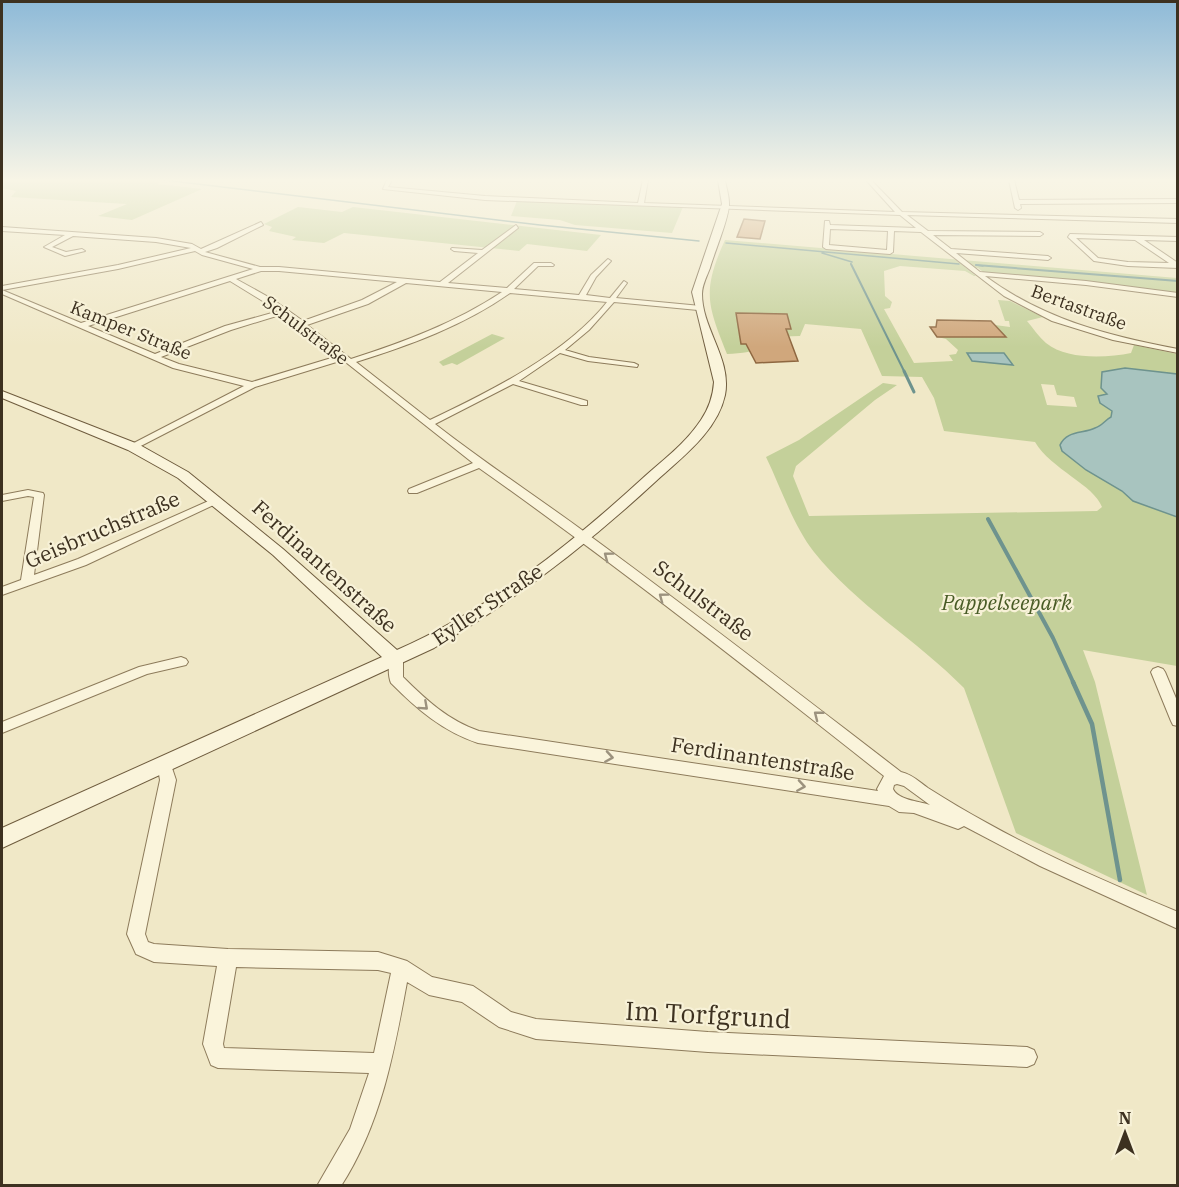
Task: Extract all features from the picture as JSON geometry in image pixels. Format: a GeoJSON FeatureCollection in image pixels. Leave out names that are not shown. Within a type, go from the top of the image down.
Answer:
{"type":"FeatureCollection","features":[{"type":"Feature","properties":{"kind":"main road","name":"Eyller Straße"},"geometry":{"type":"LineString","coordinates":[[2,838],[396,660],[457,627],[584,537],[687,445],[713,413],[719,392],[719,380],[698,308],[697,292],[716,235]]}},
{"type":"Feature","properties":{"kind":"main road","name":"Ferdinantenstraße"},"geometry":{"type":"LineString","coordinates":[[2,394],[133,447],[183,475],[218,501],[355,620],[396,660]]}},
{"type":"Feature","properties":{"kind":"street"},"geometry":{"type":"LineString","coordinates":[[70,235],[47,247],[65,254],[82,251]]}},
{"type":"Feature","properties":{"kind":"street","name":"Schulstraße"},"geometry":{"type":"LineString","coordinates":[[92,235],[156,240],[260,269]]}},
{"type":"Feature","properties":{"kind":"street"},"geometry":{"type":"LineString","coordinates":[[2,290],[215,248],[239,235]]}},
{"type":"Feature","properties":{"kind":"street"},"geometry":{"type":"LineString","coordinates":[[442,285],[505,235]]}},
{"type":"Feature","properties":{"kind":"street"},"geometry":{"type":"LineString","coordinates":[[827,235],[826,247],[890,252],[891,235]]}},
{"type":"Feature","properties":{"kind":"street","name":"Bertastraße"},"geometry":{"type":"LineString","coordinates":[[930,235],[1016,300],[1050,316],[1107,335],[1178,351]]}},
{"type":"Feature","properties":{"kind":"street"},"geometry":{"type":"LineString","coordinates":[[1007,235],[1017,255]]}},
{"type":"Feature","properties":{"kind":"street"},"geometry":{"type":"LineString","coordinates":[[1177,266],[1096,260],[1070,236],[1178,239]]}},
{"type":"Feature","properties":{"kind":"street"},"geometry":{"type":"LineString","coordinates":[[1137,238],[1177,266]]}},
{"type":"Feature","properties":{"kind":"street"},"geometry":{"type":"LineString","coordinates":[[454,249],[484,252]]}},
{"type":"Feature","properties":{"kind":"street"},"geometry":{"type":"LineString","coordinates":[[950,251],[1048,258]]}},
{"type":"Feature","properties":{"kind":"street"},"geometry":{"type":"LineString","coordinates":[[581,298],[593,276],[608,261]]}},
{"type":"Feature","properties":{"kind":"street"},"geometry":{"type":"LineString","coordinates":[[525,263],[551,266]]}},
{"type":"Feature","properties":{"kind":"street"},"geometry":{"type":"LineString","coordinates":[[133,447],[252,385],[399,346],[457,321],[507,291],[536,264]]}},
{"type":"Feature","properties":{"kind":"street"},"geometry":{"type":"LineString","coordinates":[[260,269],[698,308]]}},
{"type":"Feature","properties":{"kind":"street","name":"Schulstraße"},"geometry":{"type":"LineString","coordinates":[[232,280],[260,269]]}},
{"type":"Feature","properties":{"kind":"street"},"geometry":{"type":"LineString","coordinates":[[980,274],[1065,280],[1178,295]]}},
{"type":"Feature","properties":{"kind":"street"},"geometry":{"type":"LineString","coordinates":[[80,326],[169,297],[232,280]]}},
{"type":"Feature","properties":{"kind":"street","name":"Schulstraße"},"geometry":{"type":"LineString","coordinates":[[232,280],[302,324],[480,464],[584,537],[726,644],[897,778],[908,780],[916,798],[1110,893],[1178,921]]}},
{"type":"Feature","properties":{"kind":"street"},"geometry":{"type":"LineString","coordinates":[[302,324],[365,302],[404,281]]}},
{"type":"Feature","properties":{"kind":"street"},"geometry":{"type":"LineString","coordinates":[[429,424],[510,381],[558,350],[589,326],[612,302],[624,283]]}},
{"type":"Feature","properties":{"kind":"street","name":"Kamper Straße"},"geometry":{"type":"LineString","coordinates":[[2,290],[154,357],[203,374],[252,385]]}},
{"type":"Feature","properties":{"kind":"street"},"geometry":{"type":"LineString","coordinates":[[154,357],[218,331],[284,312]]}},
{"type":"Feature","properties":{"kind":"street"},"geometry":{"type":"LineString","coordinates":[[558,350],[588,359],[634,364]]}},
{"type":"Feature","properties":{"kind":"street"},"geometry":{"type":"LineString","coordinates":[[510,381],[584,403]]}},
{"type":"Feature","properties":{"kind":"street"},"geometry":{"type":"LineString","coordinates":[[413,491],[480,464]]}},
{"type":"Feature","properties":{"kind":"street"},"geometry":{"type":"LineString","coordinates":[[2,498],[28,493],[39,495],[27,581]]}},
{"type":"Feature","properties":{"kind":"street","name":"Geisbruchstraße"},"geometry":{"type":"LineString","coordinates":[[2,591],[82,562],[218,501]]}},
{"type":"Feature","properties":{"kind":"street","name":"Ferdinantenstraße"},"geometry":{"type":"LineString","coordinates":[[396,660],[396,679],[425,708],[447,726],[478,736],[891,800]]}},
{"type":"Feature","properties":{"kind":"street"},"geometry":{"type":"LineString","coordinates":[[2,728],[144,670],[181,662]]}},
{"type":"Feature","properties":{"kind":"street"},"geometry":{"type":"LineString","coordinates":[[1158,672],[1178,721]]}},
{"type":"Feature","properties":{"kind":"street","name":"Im Torfgrund"},"geometry":{"type":"LineString","coordinates":[[164,764],[168,780],[136,934],[142,948],[154,953],[228,958],[378,962],[401,967],[429,986],[466,993],[506,1020],[536,1029],[708,1042],[1027,1057]]}},
{"type":"Feature","properties":{"kind":"street"},"geometry":{"type":"LineString","coordinates":[[891,800],[886,794],[886,785],[897,778]]}},
{"type":"Feature","properties":{"kind":"street","name":"Schulstraße"},"geometry":{"type":"LineString","coordinates":[[891,800],[899,805],[916,798]]}},
{"type":"Feature","properties":{"kind":"street"},"geometry":{"type":"LineString","coordinates":[[228,958],[213,1044],[218,1058],[381,1062]]}},
{"type":"Feature","properties":{"kind":"street"},"geometry":{"type":"LineString","coordinates":[[328,1185],[365,1121],[381,1062],[401,967]]}},
{"type":"Feature","properties":{"kind":"green space"},"geometry":{"type":"Polygon","coordinates":[[[289,235],[339,235],[324,243],[292,240],[296,237],[289,235]]]}},
{"type":"Feature","properties":{"kind":"green space"},"geometry":{"type":"Polygon","coordinates":[[[367,235],[601,235],[587,251],[527,244],[519,251],[367,235]]]}},
{"type":"Feature","properties":{"kind":"green space","name":"Pappelseepark"},"geometry":{"type":"Polygon","coordinates":[[[725,240],[1177,278],[1177,294],[983,272],[978,268],[965,267],[976,276],[965,271],[900,266],[884,271],[885,296],[892,302],[890,308],[884,309],[914,363],[953,361],[949,355],[956,354],[958,350],[946,339],[938,337],[1003,335],[995,325],[1010,327],[1009,321],[1005,321],[998,300],[1010,301],[1043,317],[1027,321],[1046,343],[1055,349],[1076,355],[1110,356],[1131,353],[1134,345],[1177,354],[1177,666],[1083,650],[1095,682],[1147,895],[1016,833],[964,688],[849,589],[814,552],[794,518],[766,457],[799,440],[883,383],[897,385],[875,400],[796,466],[793,476],[809,516],[1097,511],[1102,507],[1097,499],[1042,452],[1035,442],[944,431],[934,398],[922,377],[882,376],[861,329],[805,324],[800,336],[768,337],[756,349],[727,354],[715,322],[710,297],[710,285],[725,240]],[[1041,384],[1047,405],[1077,407],[1074,397],[1057,395],[1054,385],[1041,384]]]}},
{"type":"Feature","properties":{"kind":"green space"},"geometry":{"type":"Polygon","coordinates":[[[492,334],[505,338],[457,365],[452,363],[443,366],[439,362],[492,334]]]}},
{"type":"Feature","properties":{"kind":"water"},"geometry":{"type":"Polygon","coordinates":[[[967,353],[1004,353],[1013,365],[972,361],[967,353]]]}},
{"type":"Feature","properties":{"kind":"water"},"geometry":{"type":"Polygon","coordinates":[[[1125,368],[1177,374],[1177,517],[1133,501],[1122,491],[1086,470],[1062,451],[1060,445],[1067,437],[1097,427],[1111,417],[1112,411],[1100,403],[1098,396],[1107,394],[1101,388],[1102,372],[1125,368]]]}},
{"type":"Feature","properties":{"kind":"building"},"geometry":{"type":"Polygon","coordinates":[[[738,235],[761,235],[760,239],[738,235]]]}},
{"type":"Feature","properties":{"kind":"building"},"geometry":{"type":"Polygon","coordinates":[[[736,313],[787,314],[791,329],[786,329],[798,361],[756,363],[746,344],[741,344],[736,313]]]}},
{"type":"Feature","properties":{"kind":"building"},"geometry":{"type":"Polygon","coordinates":[[[937,320],[991,321],[1006,337],[937,337],[930,327],[936,327],[937,320]]]}},
{"type":"Feature","properties":{"kind":"waterway"},"geometry":{"type":"LineString","coordinates":[[643,235],[699,241]]}},
{"type":"Feature","properties":{"kind":"waterway"},"geometry":{"type":"LineString","coordinates":[[726,243],[959,264]]}},
{"type":"Feature","properties":{"kind":"waterway"},"geometry":{"type":"LineString","coordinates":[[822,253],[852,262]]}},
{"type":"Feature","properties":{"kind":"waterway"},"geometry":{"type":"LineString","coordinates":[[851,264],[905,373]]}},
{"type":"Feature","properties":{"kind":"waterway"},"geometry":{"type":"LineString","coordinates":[[983,266],[976,265],[1178,281]]}},
{"type":"Feature","properties":{"kind":"waterway"},"geometry":{"type":"LineString","coordinates":[[904,371],[914,392]]}},
{"type":"Feature","properties":{"kind":"waterway"},"geometry":{"type":"LineString","coordinates":[[988,519],[1053,638],[1074,684]]}},
{"type":"Feature","properties":{"kind":"waterway"},"geometry":{"type":"LineString","coordinates":[[1073,682],[1092,724],[1120,880]]}}]}
